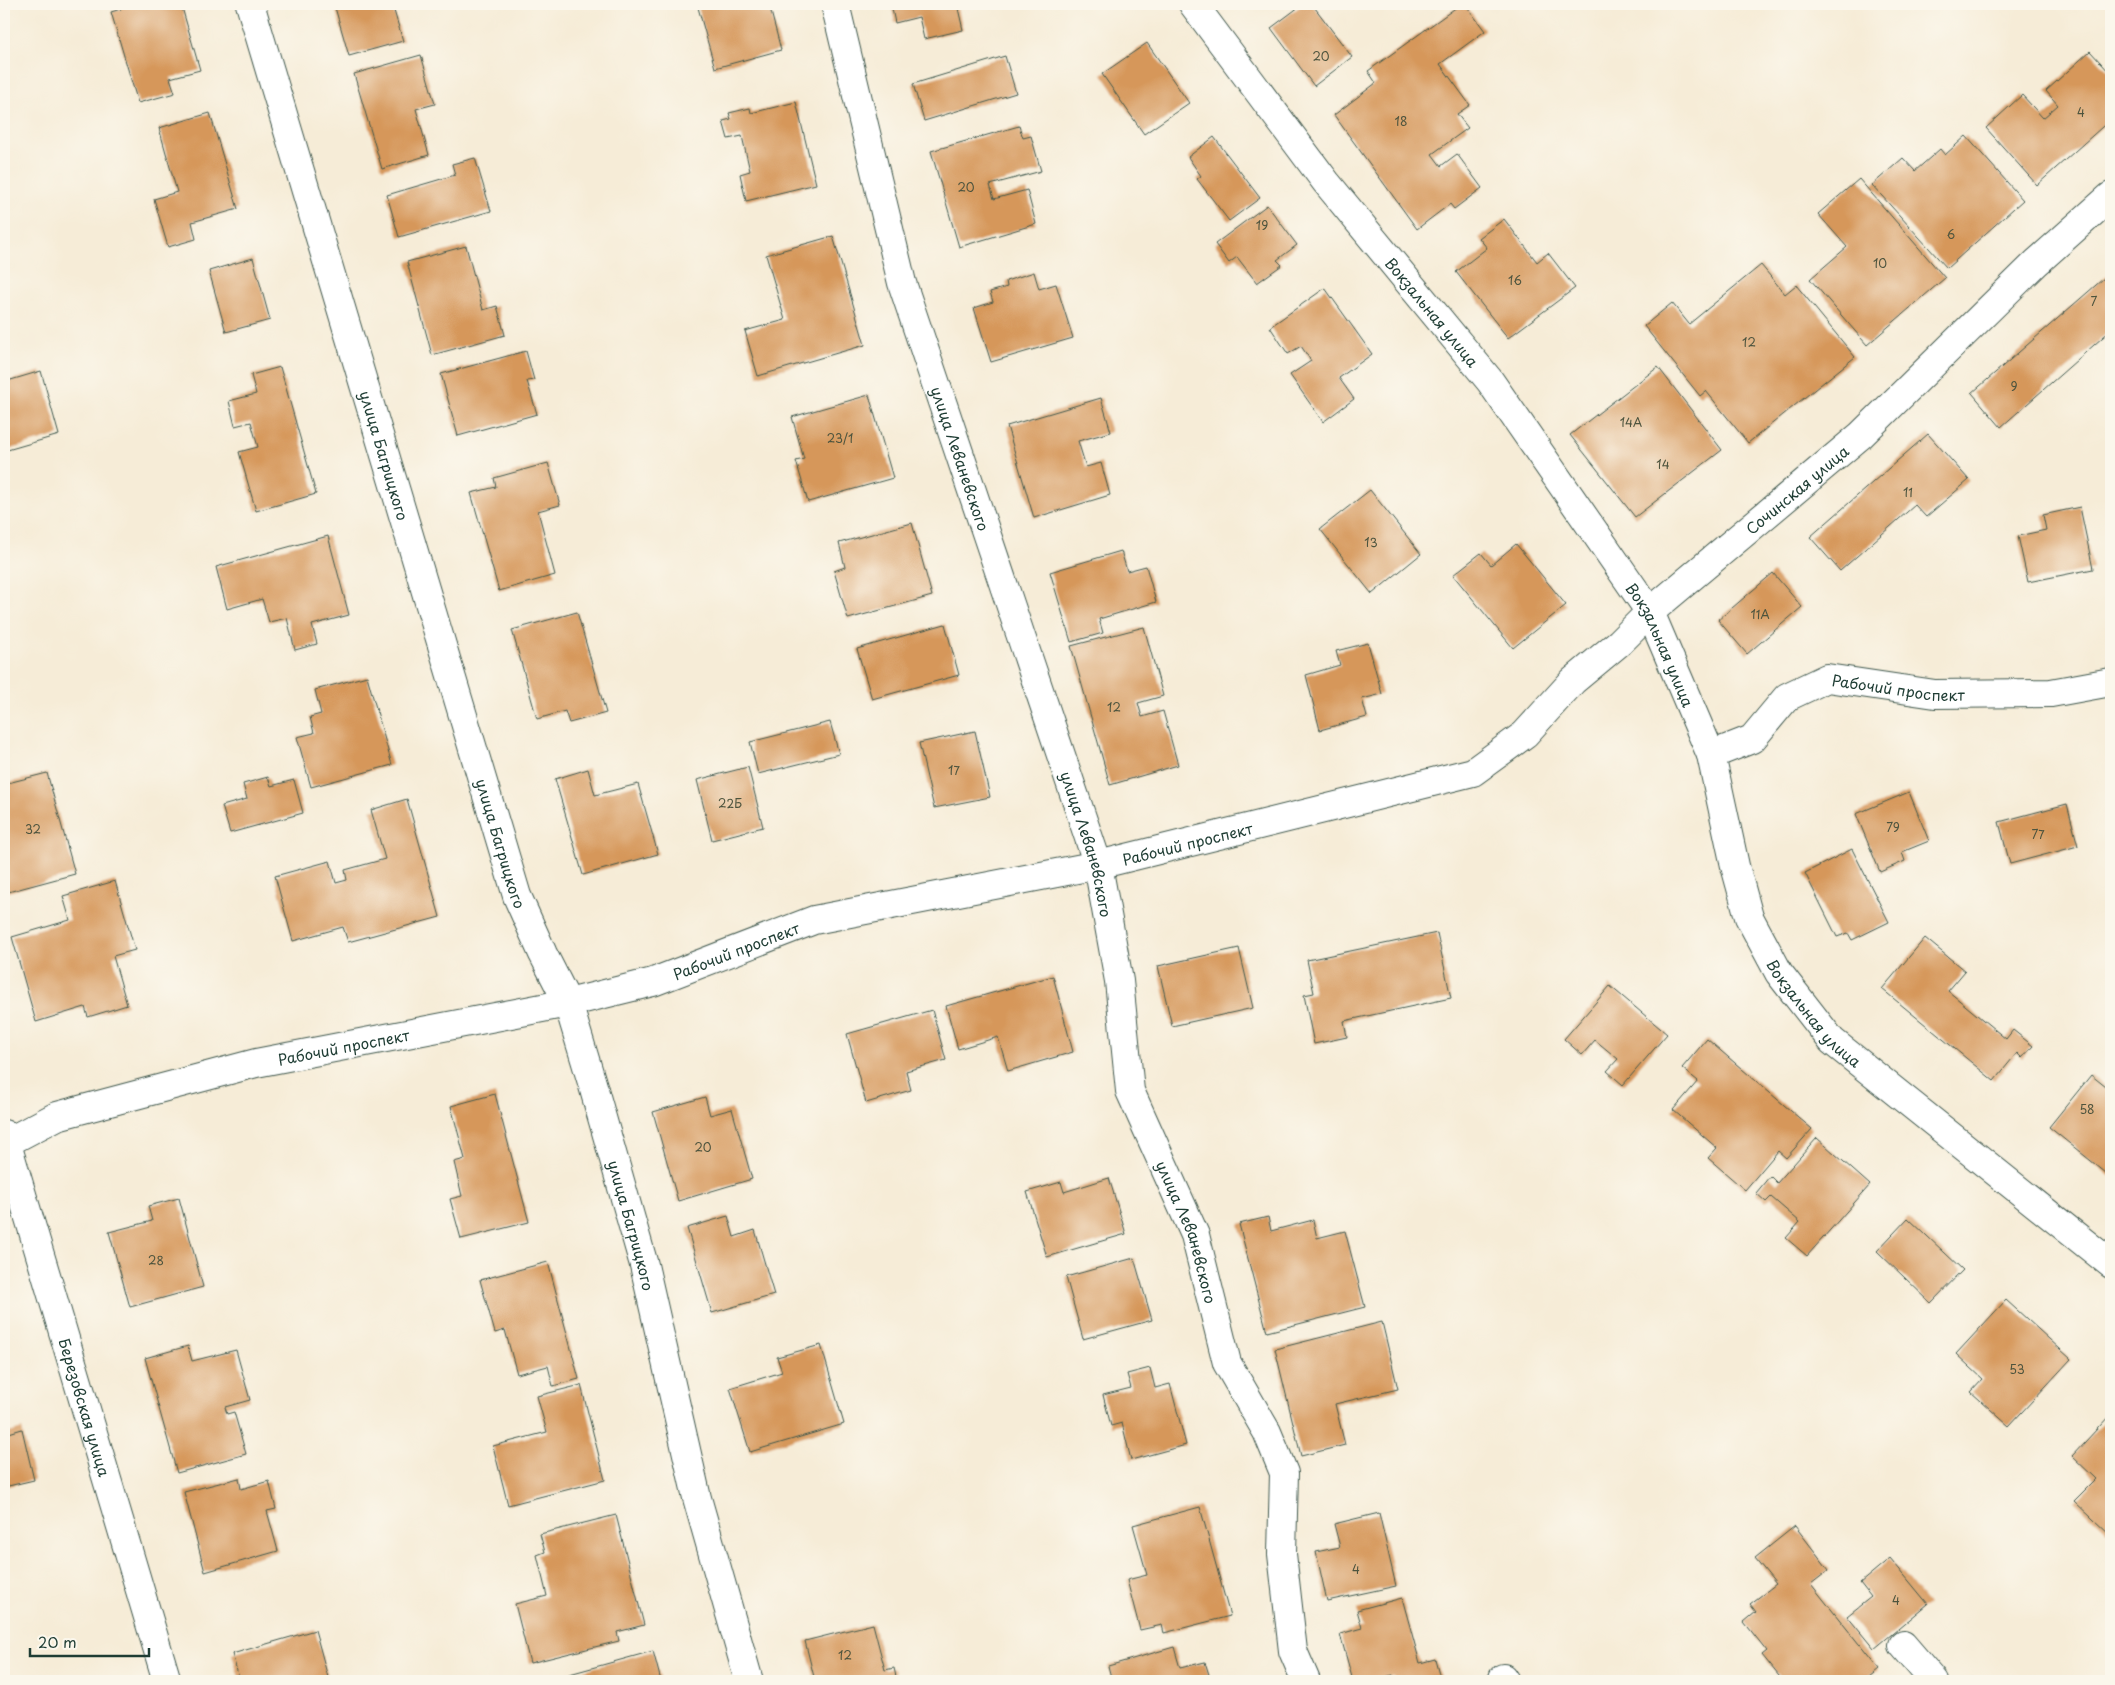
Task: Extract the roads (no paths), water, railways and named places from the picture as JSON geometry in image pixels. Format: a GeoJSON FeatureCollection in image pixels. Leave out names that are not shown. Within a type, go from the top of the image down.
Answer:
{"type":"FeatureCollection","features":[{"type":"Feature","properties":{"kind":"street","name":"улица Багрицкого"},"geometry":{"type":"LineString","coordinates":[[250,4],[517,896],[568,1003],[644,1265],[697,1498],[749,1681]]}},
{"type":"Feature","properties":{"kind":"street","name":"улица Леваневского"},"geometry":{"type":"LineString","coordinates":[[835,4],[902,283],[1098,865],[1119,981],[1130,1091],[1195,1235],[1227,1363],[1267,1432],[1284,1473],[1282,1554],[1293,1651],[1306,1681]]}},
{"type":"Feature","properties":{"kind":"street","name":"Вокзальная улица"},"geometry":{"type":"LineString","coordinates":[[1193,4],[1326,182],[1490,381],[1650,612],[1711,755],[1735,866],[1750,917],[1785,980],[1832,1040],[2111,1264]]}},
{"type":"Feature","properties":{"kind":"street","name":"Сочинская улица"},"geometry":{"type":"LineString","coordinates":[[1473,772],[1525,734],[1573,681],[1620,642],[1650,612],[1861,435],[2036,263],[2111,196]]}},
{"type":"Feature","properties":{"kind":"street","name":"Рабочий проспект"},"geometry":{"type":"LineString","coordinates":[[1711,755],[1752,739],[1787,697],[1827,678],[1935,694],[2051,693],[2111,682]]}},
{"type":"Feature","properties":{"kind":"street","name":"Рабочий проспект"},"geometry":{"type":"LineString","coordinates":[[5,1141],[57,1116],[256,1063],[568,1003],[653,982],[814,920],[1098,865],[1473,772]]}},
{"type":"Feature","properties":{"kind":"street","name":"Березовская улица"},"geometry":{"type":"LineString","coordinates":[[5,1141],[167,1681]]}},
{"type":"Feature","properties":{"kind":"street"},"geometry":{"type":"LineString","coordinates":[[1903,1644],[1934,1681]]}}]}
